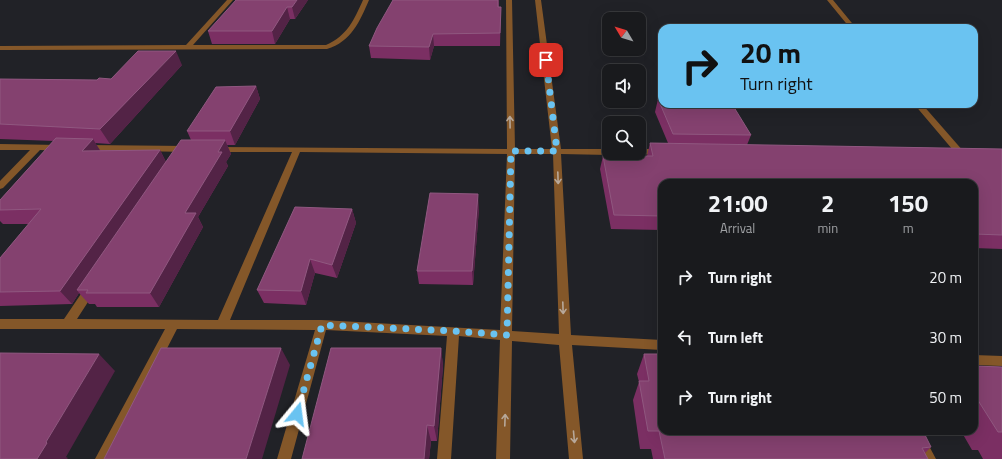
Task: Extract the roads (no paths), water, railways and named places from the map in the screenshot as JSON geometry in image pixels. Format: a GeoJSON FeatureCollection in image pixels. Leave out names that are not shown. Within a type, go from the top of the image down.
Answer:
{"type":"FeatureCollection","features":[{"type":"Feature","properties":{"kind":"street"},"geometry":{"type":"LineString","coordinates":[[187,48],[230,0]]}},
{"type":"Feature","properties":{"kind":"street"},"geometry":{"type":"LineString","coordinates":[[0,48],[328,47],[338,44],[346,38],[356,23],[366,0]]}},
{"type":"Feature","properties":{"kind":"street"},"geometry":{"type":"LineString","coordinates":[[503,459],[511,151],[509,0]]}},
{"type":"Feature","properties":{"kind":"street"},"geometry":{"type":"LineString","coordinates":[[538,0],[557,151],[565,340],[576,459]]}},
{"type":"Feature","properties":{"kind":"street"},"geometry":{"type":"LineString","coordinates":[[830,0],[851,24]]}},
{"type":"Feature","properties":{"kind":"street"},"geometry":{"type":"LineString","coordinates":[[922,108],[965,154],[946,154]]}},
{"type":"Feature","properties":{"kind":"street"},"geometry":{"type":"LineString","coordinates":[[0,147],[602,152]]}},
{"type":"Feature","properties":{"kind":"street"},"geometry":{"type":"LineString","coordinates":[[0,186],[38,147]]}},
{"type":"Feature","properties":{"kind":"street"},"geometry":{"type":"LineString","coordinates":[[174,162],[183,149]]}},
{"type":"Feature","properties":{"kind":"street"},"geometry":{"type":"LineString","coordinates":[[222,325],[297,150]]}},
{"type":"Feature","properties":{"kind":"street"},"geometry":{"type":"LineString","coordinates":[[646,152],[670,152]]}},
{"type":"Feature","properties":{"kind":"street"},"geometry":{"type":"LineString","coordinates":[[67,325],[97,280]]}},
{"type":"Feature","properties":{"kind":"street"},"geometry":{"type":"LineString","coordinates":[[102,459],[173,325]]}},
{"type":"Feature","properties":{"kind":"street"},"geometry":{"type":"LineString","coordinates":[[284,459],[322,325]]}},
{"type":"Feature","properties":{"kind":"street"},"geometry":{"type":"LineString","coordinates":[[2,326],[322,325],[453,331],[565,340],[658,345]]}},
{"type":"Feature","properties":{"kind":"street"},"geometry":{"type":"LineString","coordinates":[[444,459],[453,331]]}},
{"type":"Feature","properties":{"kind":"street"},"geometry":{"type":"LineString","coordinates":[[978,360],[1002,361]]}},
{"type":"Feature","properties":{"kind":"street"},"geometry":{"type":"LineString","coordinates":[[916,435],[929,459]]}}]}
